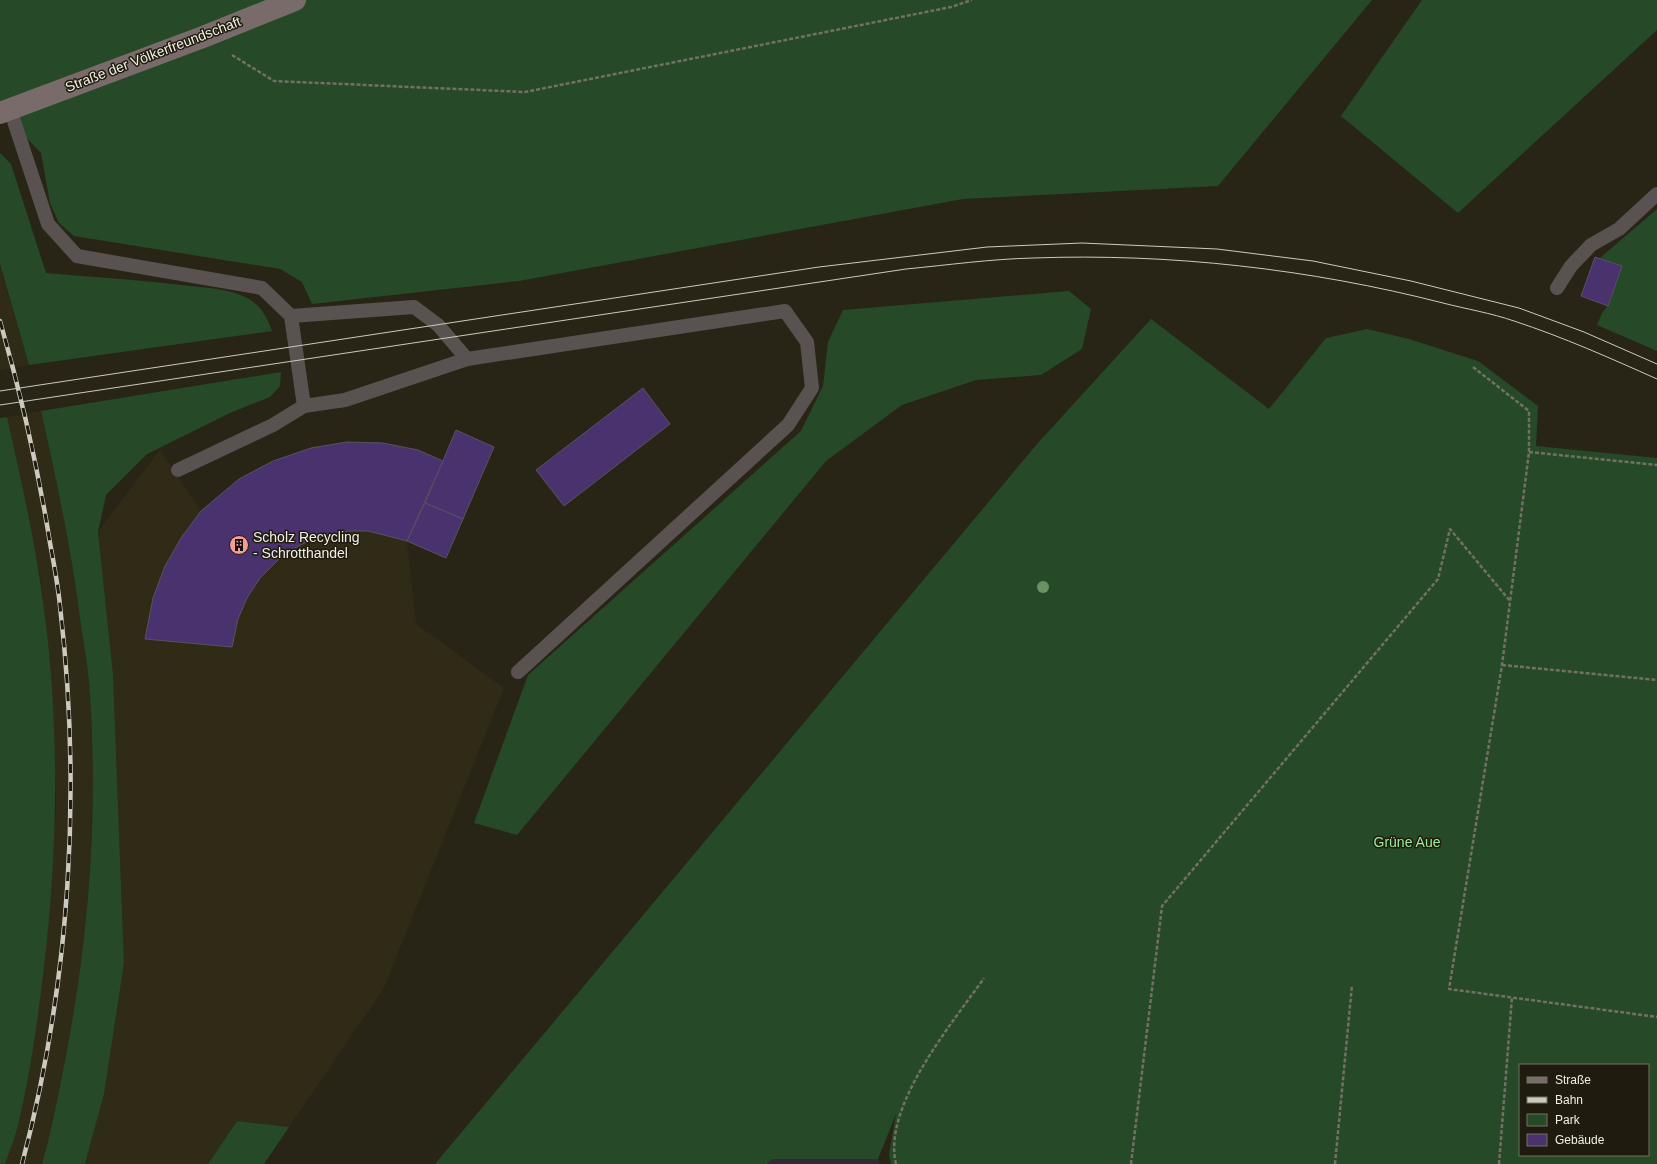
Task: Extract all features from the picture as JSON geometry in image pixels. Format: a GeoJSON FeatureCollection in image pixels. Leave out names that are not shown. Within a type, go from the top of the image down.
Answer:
{"type":"FeatureCollection","features":[{"type":"Feature","properties":{"kind":"main road","name":"Straße der Völkerfreundschaft"},"geometry":{"type":"LineString","coordinates":[[5,111],[203,37],[295,0]]}},
{"type":"Feature","properties":{"kind":"lane"},"geometry":{"type":"LineString","coordinates":[[5,111],[48,224],[78,256],[262,288],[291,316],[304,406]]}},
{"type":"Feature","properties":{"kind":"lane"},"geometry":{"type":"LineString","coordinates":[[1557,288],[1571,266],[1591,245],[1619,229],[1657,194]]}},
{"type":"Feature","properties":{"kind":"lane"},"geometry":{"type":"LineString","coordinates":[[291,316],[414,306],[438,325],[467,359]]}},
{"type":"Feature","properties":{"kind":"lane"},"geometry":{"type":"LineString","coordinates":[[178,470],[272,425],[304,406],[345,400],[467,359],[785,311],[807,342],[812,388],[788,425],[518,672]]}},
{"type":"Feature","properties":{"kind":"path"},"geometry":{"type":"LineString","coordinates":[[203,37],[274,81],[525,92],[951,7],[972,0]]}},
{"type":"Feature","properties":{"kind":"path"},"geometry":{"type":"LineString","coordinates":[[1473,367],[1529,411],[1529,452],[1502,665],[1449,989],[1657,1017]]}},
{"type":"Feature","properties":{"kind":"path"},"geometry":{"type":"LineString","coordinates":[[1529,452],[1657,465]]}},
{"type":"Feature","properties":{"kind":"path"},"geometry":{"type":"LineString","coordinates":[[1131,1164],[1162,906],[1438,579],[1450,529],[1510,601]]}},
{"type":"Feature","properties":{"kind":"path"},"geometry":{"type":"LineString","coordinates":[[1502,665],[1657,680]]}},
{"type":"Feature","properties":{"kind":"path"},"geometry":{"type":"LineString","coordinates":[[896,1164],[894,1155],[898,1123],[910,1091],[922,1068],[984,978]]}},
{"type":"Feature","properties":{"kind":"path"},"geometry":{"type":"LineString","coordinates":[[1335,1164],[1352,986]]}},
{"type":"Feature","properties":{"kind":"path"},"geometry":{"type":"LineString","coordinates":[[1499,1164],[1512,997]]}},
{"type":"Feature","properties":{"kind":"shaded area"},"geometry":{"type":"Polygon","coordinates":[[[0,266],[29,365],[0,370],[0,266]]]}},
{"type":"Feature","properties":{"kind":"shaded area"},"geometry":{"type":"Polygon","coordinates":[[[41,411],[61,500],[77,592],[89,681],[93,766],[91,852],[85,940],[71,1033],[49,1142],[42,1164],[5,1164],[19,1122],[56,812],[54,732],[41,581],[7,417],[41,411]]]}},
{"type":"Feature","properties":{"kind":"shaded area"},"geometry":{"type":"Polygon","coordinates":[[[347,442],[383,443],[418,450],[443,461],[407,541],[416,624],[504,688],[384,988],[289,1127],[237,1121],[208,1164],[85,1164],[104,1094],[124,963],[113,674],[98,532],[160,450],[201,511],[239,479],[273,461],[311,448],[347,442]]]}},
{"type":"Feature","properties":{"kind":"shaded area"},"geometry":{"type":"Polygon","coordinates":[[[772,1159],[878,1159],[880,1164],[767,1164],[772,1159]]]}},
{"type":"Feature","properties":{"kind":"green space"},"geometry":{"type":"Polygon","coordinates":[[[0,0],[1372,0],[1218,186],[963,199],[519,281],[312,304],[302,282],[280,269],[74,236],[59,223],[50,203],[41,153],[0,111],[0,0]]]}},
{"type":"Feature","properties":{"kind":"green space"},"geometry":{"type":"Polygon","coordinates":[[[1422,0],[1657,0],[1657,30],[1458,213],[1341,116],[1422,0]]]}},
{"type":"Feature","properties":{"kind":"green space"},"geometry":{"type":"Polygon","coordinates":[[[0,153],[11,164],[46,273],[154,282],[227,291],[247,298],[256,304],[266,316],[272,331],[29,365],[0,264],[0,153]]]}},
{"type":"Feature","properties":{"kind":"green space"},"geometry":{"type":"Polygon","coordinates":[[[1657,209],[1657,351],[1597,325],[1602,313],[1608,305],[1622,266],[1600,258],[1657,209]]]}},
{"type":"Feature","properties":{"kind":"green space"},"geometry":{"type":"Polygon","coordinates":[[[1069,291],[1091,309],[1082,349],[1041,375],[976,380],[902,405],[826,461],[517,835],[474,823],[528,675],[801,431],[823,386],[828,342],[843,310],[1069,291]]]}},
{"type":"Feature","properties":{"kind":"green space","name":"Grüne Aue"},"geometry":{"type":"Polygon","coordinates":[[[1151,319],[1269,409],[1326,338],[1367,329],[1409,339],[1478,361],[1538,406],[1536,446],[1657,458],[1657,1164],[891,1164],[889,1155],[896,1114],[878,1159],[772,1159],[767,1164],[435,1164],[1037,444],[1151,319]]]}},
{"type":"Feature","properties":{"kind":"green space"},"geometry":{"type":"Polygon","coordinates":[[[281,372],[280,386],[270,397],[230,413],[147,454],[106,495],[98,532],[113,674],[124,963],[104,1094],[85,1164],[42,1164],[51,1129],[72,1023],[79,974],[90,877],[93,780],[89,682],[69,544],[41,411],[281,372]]]}},
{"type":"Feature","properties":{"kind":"green space"},"geometry":{"type":"Polygon","coordinates":[[[7,417],[33,540],[47,629],[54,725],[55,822],[49,919],[37,1025],[31,1063],[18,1126],[5,1164],[0,1164],[0,418],[7,417]]]}},
{"type":"Feature","properties":{"kind":"green space"},"geometry":{"type":"Polygon","coordinates":[[[237,1121],[289,1127],[264,1164],[208,1164],[237,1121]]]}},
{"type":"Feature","properties":{"kind":"building"},"geometry":{"type":"Polygon","coordinates":[[[1595,257],[1622,266],[1608,306],[1581,296],[1595,257]]]}},
{"type":"Feature","properties":{"kind":"building"},"geometry":{"type":"Polygon","coordinates":[[[643,388],[670,424],[564,506],[536,470],[643,388]]]}},
{"type":"Feature","properties":{"kind":"building"},"geometry":{"type":"Polygon","coordinates":[[[456,430],[494,447],[463,519],[425,503],[456,430]]]}},
{"type":"Feature","properties":{"kind":"building","name":"Scholz Recycling - Schrotthandel"},"geometry":{"type":"Polygon","coordinates":[[[347,442],[383,443],[418,450],[443,461],[407,541],[368,531],[349,531],[310,540],[295,548],[278,560],[260,578],[247,598],[238,619],[232,647],[145,639],[153,598],[165,566],[181,538],[201,511],[239,479],[273,461],[311,448],[347,442]]]}},
{"type":"Feature","properties":{"kind":"building"},"geometry":{"type":"Polygon","coordinates":[[[425,503],[463,519],[446,558],[407,541],[425,503]]]}},
{"type":"Feature","properties":{"kind":"tram line"},"geometry":{"type":"LineString","coordinates":[[0,391],[819,267],[987,247],[1082,243],[1217,249],[1313,261],[1411,281],[1519,308],[1584,332],[1657,364]]}},
{"type":"Feature","properties":{"kind":"tram line"},"geometry":{"type":"LineString","coordinates":[[0,405],[906,269],[970,262],[1033,258],[1084,257],[1136,258],[1240,266],[1342,281],[1393,291],[1505,318],[1568,341],[1657,379]]}},
{"type":"Feature","properties":{"kind":"railway"},"geometry":{"type":"LineString","coordinates":[[0,321],[28,431],[56,574],[67,676],[70,747],[70,817],[67,887],[61,957],[51,1027],[38,1096],[22,1164]]}},
{"type":"Feature","properties":{"kind":"place","name":"Scholz Recycling - Schrotthandel"},"geometry":{"type":"Point","coordinates":[239,545]}}]}
